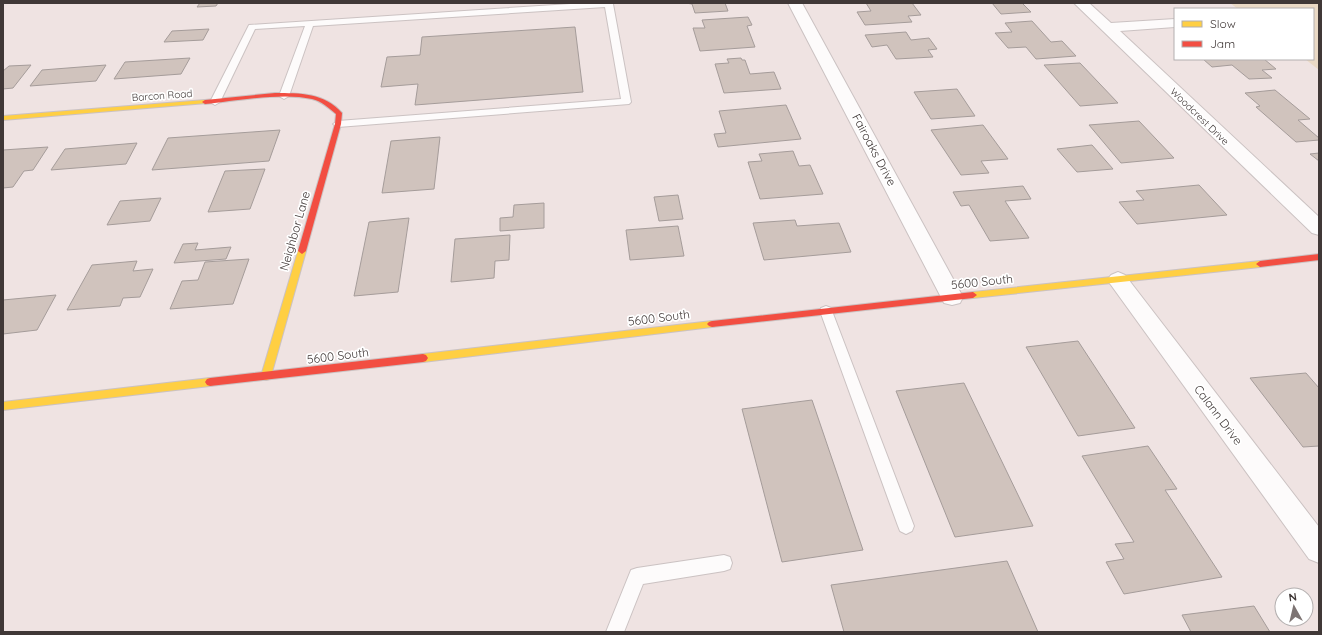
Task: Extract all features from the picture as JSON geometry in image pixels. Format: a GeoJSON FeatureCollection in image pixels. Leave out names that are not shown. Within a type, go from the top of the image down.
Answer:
{"type":"FeatureCollection","features":[{"type":"Feature","properties":{"kind":"main road","name":"Barcon Road"},"geometry":{"type":"LineString","coordinates":[[3,118],[284,96],[305,96],[323,100],[331,104],[339,113],[338,124]]}},
{"type":"Feature","properties":{"kind":"main road","name":"Neighbor Lane"},"geometry":{"type":"LineString","coordinates":[[266,376],[338,124]]}},
{"type":"Feature","properties":{"kind":"main road","name":"5600 South"},"geometry":{"type":"LineString","coordinates":[[3,406],[826,311],[1319,257]]}},
{"type":"Feature","properties":{"kind":"street","name":"Fairoaks Drive"},"geometry":{"type":"LineString","coordinates":[[795,3],[952,297]]}},
{"type":"Feature","properties":{"kind":"street","name":"Woodcrest Drive"},"geometry":{"type":"LineString","coordinates":[[1081,3],[1319,228]]}},
{"type":"Feature","properties":{"kind":"street"},"geometry":{"type":"LineString","coordinates":[[1108,28],[1174,23]]}},
{"type":"Feature","properties":{"kind":"street","name":"Calann Drive"},"geometry":{"type":"LineString","coordinates":[[1118,280],[1319,549]]}},
{"type":"Feature","properties":{"kind":"lane"},"geometry":{"type":"LineString","coordinates":[[215,102],[252,27],[609,4],[626,102],[338,124]]}},
{"type":"Feature","properties":{"kind":"lane"},"geometry":{"type":"LineString","coordinates":[[284,96],[310,23]]}},
{"type":"Feature","properties":{"kind":"lane"},"geometry":{"type":"LineString","coordinates":[[826,311],[906,526]]}},
{"type":"Feature","properties":{"kind":"lane"},"geometry":{"type":"LineString","coordinates":[[615,632],[637,576],[724,564]]}},
{"type":"Feature","properties":{"kind":"shaded area"},"geometry":{"type":"Polygon","coordinates":[[[1230,3],[1319,3],[1319,70],[1306,60],[1314,60],[1314,8],[1237,8],[1230,3]]]}},
{"type":"Feature","properties":{"kind":"building"},"geometry":{"type":"Polygon","coordinates":[[[200,3],[218,3],[216,6],[197,7],[200,3]]]}},
{"type":"Feature","properties":{"kind":"building"},"geometry":{"type":"Polygon","coordinates":[[[685,3],[725,3],[728,11],[695,13],[692,4],[685,3]]]}},
{"type":"Feature","properties":{"kind":"building"},"geometry":{"type":"Polygon","coordinates":[[[866,3],[912,3],[921,15],[908,16],[912,22],[865,25],[857,12],[871,11],[866,3]]]}},
{"type":"Feature","properties":{"kind":"building"},"geometry":{"type":"Polygon","coordinates":[[[992,3],[1022,3],[1031,12],[1001,14],[992,3]]]}},
{"type":"Feature","properties":{"kind":"building"},"geometry":{"type":"Polygon","coordinates":[[[748,17],[752,25],[747,26],[755,47],[700,51],[693,28],[705,28],[702,20],[748,17]]]}},
{"type":"Feature","properties":{"kind":"building"},"geometry":{"type":"Polygon","coordinates":[[[1032,21],[1051,42],[1062,41],[1076,56],[1036,59],[1026,47],[1008,48],[995,33],[1012,32],[1005,23],[1032,21]]]}},
{"type":"Feature","properties":{"kind":"building"},"geometry":{"type":"Polygon","coordinates":[[[575,27],[583,92],[415,105],[418,84],[381,87],[387,57],[420,55],[422,37],[575,27]]]}},
{"type":"Feature","properties":{"kind":"building"},"geometry":{"type":"Polygon","coordinates":[[[209,29],[203,40],[164,42],[172,31],[209,29]]]}},
{"type":"Feature","properties":{"kind":"building"},"geometry":{"type":"Polygon","coordinates":[[[906,32],[911,40],[929,38],[937,49],[928,50],[933,57],[896,59],[887,45],[872,47],[865,35],[906,32]]]}},
{"type":"Feature","properties":{"kind":"building"},"geometry":{"type":"Polygon","coordinates":[[[190,58],[181,74],[114,79],[125,62],[190,58]]]}},
{"type":"Feature","properties":{"kind":"building"},"geometry":{"type":"Polygon","coordinates":[[[741,58],[742,60],[745,60],[750,74],[774,72],[781,89],[724,93],[715,64],[729,63],[727,59],[741,58]]]}},
{"type":"Feature","properties":{"kind":"building"},"geometry":{"type":"Polygon","coordinates":[[[1204,60],[1265,60],[1276,69],[1262,70],[1272,78],[1249,79],[1232,65],[1212,67],[1204,60]]]}},
{"type":"Feature","properties":{"kind":"building"},"geometry":{"type":"Polygon","coordinates":[[[1080,63],[1118,103],[1080,106],[1044,65],[1080,63]]]}},
{"type":"Feature","properties":{"kind":"building"},"geometry":{"type":"Polygon","coordinates":[[[31,65],[13,88],[3,89],[3,71],[9,66],[31,65]]]}},
{"type":"Feature","properties":{"kind":"building"},"geometry":{"type":"Polygon","coordinates":[[[106,65],[96,81],[30,86],[42,70],[106,65]]]}},
{"type":"Feature","properties":{"kind":"building"},"geometry":{"type":"Polygon","coordinates":[[[957,89],[975,116],[931,119],[914,92],[957,89]]]}},
{"type":"Feature","properties":{"kind":"building"},"geometry":{"type":"Polygon","coordinates":[[[1275,90],[1310,119],[1298,120],[1319,138],[1319,140],[1296,142],[1256,107],[1260,106],[1245,93],[1275,90]]]}},
{"type":"Feature","properties":{"kind":"building"},"geometry":{"type":"Polygon","coordinates":[[[786,105],[801,139],[718,147],[714,134],[726,133],[719,111],[786,105]]]}},
{"type":"Feature","properties":{"kind":"building"},"geometry":{"type":"Polygon","coordinates":[[[1139,121],[1174,158],[1121,163],[1089,125],[1139,121]]]}},
{"type":"Feature","properties":{"kind":"building"},"geometry":{"type":"Polygon","coordinates":[[[983,125],[1008,159],[981,161],[989,173],[961,175],[931,130],[983,125]]]}},
{"type":"Feature","properties":{"kind":"building"},"geometry":{"type":"Polygon","coordinates":[[[280,130],[269,161],[152,170],[168,138],[280,130]]]}},
{"type":"Feature","properties":{"kind":"building"},"geometry":{"type":"Polygon","coordinates":[[[440,137],[434,189],[382,193],[391,141],[440,137]]]}},
{"type":"Feature","properties":{"kind":"building"},"geometry":{"type":"Polygon","coordinates":[[[137,143],[126,164],[51,170],[65,149],[137,143]]]}},
{"type":"Feature","properties":{"kind":"building"},"geometry":{"type":"Polygon","coordinates":[[[1092,145],[1113,169],[1077,172],[1057,149],[1092,145]]]}},
{"type":"Feature","properties":{"kind":"building"},"geometry":{"type":"Polygon","coordinates":[[[48,147],[33,170],[24,171],[13,187],[3,188],[3,150],[48,147]]]}},
{"type":"Feature","properties":{"kind":"building"},"geometry":{"type":"Polygon","coordinates":[[[793,151],[799,166],[810,165],[823,194],[760,199],[748,162],[762,161],[759,154],[793,151]]]}},
{"type":"Feature","properties":{"kind":"building"},"geometry":{"type":"Polygon","coordinates":[[[1319,153],[1319,161],[1310,154],[1319,153]]]}},
{"type":"Feature","properties":{"kind":"building"},"geometry":{"type":"Polygon","coordinates":[[[265,169],[250,209],[208,212],[225,171],[265,169]]]}},
{"type":"Feature","properties":{"kind":"building"},"geometry":{"type":"Polygon","coordinates":[[[1199,185],[1227,215],[1137,224],[1119,202],[1144,200],[1136,191],[1199,185]]]}},
{"type":"Feature","properties":{"kind":"building"},"geometry":{"type":"Polygon","coordinates":[[[1023,186],[1031,199],[1005,201],[1029,238],[990,241],[969,205],[961,206],[953,192],[1023,186]]]}},
{"type":"Feature","properties":{"kind":"building"},"geometry":{"type":"Polygon","coordinates":[[[678,195],[683,219],[659,221],[654,197],[678,195]]]}},
{"type":"Feature","properties":{"kind":"building"},"geometry":{"type":"Polygon","coordinates":[[[161,198],[150,221],[107,225],[120,201],[161,198]]]}},
{"type":"Feature","properties":{"kind":"building"},"geometry":{"type":"Polygon","coordinates":[[[544,203],[544,228],[500,231],[500,218],[513,217],[514,205],[544,203]]]}},
{"type":"Feature","properties":{"kind":"building"},"geometry":{"type":"Polygon","coordinates":[[[409,218],[398,292],[354,296],[369,222],[409,218]]]}},
{"type":"Feature","properties":{"kind":"building"},"geometry":{"type":"Polygon","coordinates":[[[795,220],[797,226],[839,223],[851,252],[764,260],[753,223],[795,220]]]}},
{"type":"Feature","properties":{"kind":"building"},"geometry":{"type":"Polygon","coordinates":[[[678,226],[684,256],[630,260],[626,230],[678,226]]]}},
{"type":"Feature","properties":{"kind":"building"},"geometry":{"type":"Polygon","coordinates":[[[510,235],[509,260],[495,261],[494,278],[451,282],[455,239],[510,235]]]}},
{"type":"Feature","properties":{"kind":"building"},"geometry":{"type":"Polygon","coordinates":[[[198,243],[195,250],[231,247],[226,259],[174,263],[183,244],[198,243]]]}},
{"type":"Feature","properties":{"kind":"building"},"geometry":{"type":"Polygon","coordinates":[[[249,259],[233,304],[170,309],[182,281],[198,280],[205,262],[249,259]]]}},
{"type":"Feature","properties":{"kind":"building"},"geometry":{"type":"Polygon","coordinates":[[[137,261],[133,271],[153,269],[140,297],[123,298],[120,306],[67,310],[92,265],[137,261]]]}},
{"type":"Feature","properties":{"kind":"building"},"geometry":{"type":"Polygon","coordinates":[[[56,295],[37,330],[3,334],[3,300],[56,295]]]}},
{"type":"Feature","properties":{"kind":"building"},"geometry":{"type":"Polygon","coordinates":[[[1078,341],[1135,428],[1078,436],[1026,347],[1078,341]]]}},
{"type":"Feature","properties":{"kind":"building"},"geometry":{"type":"Polygon","coordinates":[[[1306,373],[1319,388],[1319,446],[1303,447],[1250,378],[1306,373]]]}},
{"type":"Feature","properties":{"kind":"building"},"geometry":{"type":"Polygon","coordinates":[[[964,383],[1033,526],[955,537],[896,391],[964,383]]]}},
{"type":"Feature","properties":{"kind":"building"},"geometry":{"type":"Polygon","coordinates":[[[812,400],[863,550],[782,562],[742,409],[812,400]]]}},
{"type":"Feature","properties":{"kind":"building"},"geometry":{"type":"Polygon","coordinates":[[[1148,446],[1177,489],[1165,490],[1222,577],[1124,594],[1106,562],[1124,559],[1115,544],[1134,542],[1082,456],[1148,446]]]}},
{"type":"Feature","properties":{"kind":"building"},"geometry":{"type":"Polygon","coordinates":[[[1007,561],[1038,632],[844,632],[831,585],[1007,561]]]}},
{"type":"Feature","properties":{"kind":"building"},"geometry":{"type":"Polygon","coordinates":[[[1254,606],[1270,632],[1191,632],[1182,615],[1254,606]]]}},
{"type":"Feature","properties":{"kind":"traffic: slow"},"geometry":{"type":"LineString","coordinates":[[3,118],[205,102]]}},
{"type":"Feature","properties":{"kind":"traffic: slow"},"geometry":{"type":"LineString","coordinates":[[266,376],[302,251]]}},
{"type":"Feature","properties":{"kind":"traffic: slow"},"geometry":{"type":"LineString","coordinates":[[973,295],[1260,264]]}},
{"type":"Feature","properties":{"kind":"traffic: slow"},"geometry":{"type":"LineString","coordinates":[[423,358],[712,324]]}},
{"type":"Feature","properties":{"kind":"traffic: slow"},"geometry":{"type":"LineString","coordinates":[[3,406],[210,382]]}},
{"type":"Feature","properties":{"kind":"traffic: jam"},"geometry":{"type":"LineString","coordinates":[[205,102],[260,96],[302,95],[321,100],[339,113],[338,124],[302,251]]}},
{"type":"Feature","properties":{"kind":"traffic: jam"},"geometry":{"type":"LineString","coordinates":[[1260,264],[1319,257]]}},
{"type":"Feature","properties":{"kind":"traffic: jam"},"geometry":{"type":"LineString","coordinates":[[712,324],[973,295]]}},
{"type":"Feature","properties":{"kind":"traffic: jam"},"geometry":{"type":"LineString","coordinates":[[210,382],[423,358]]}}]}
